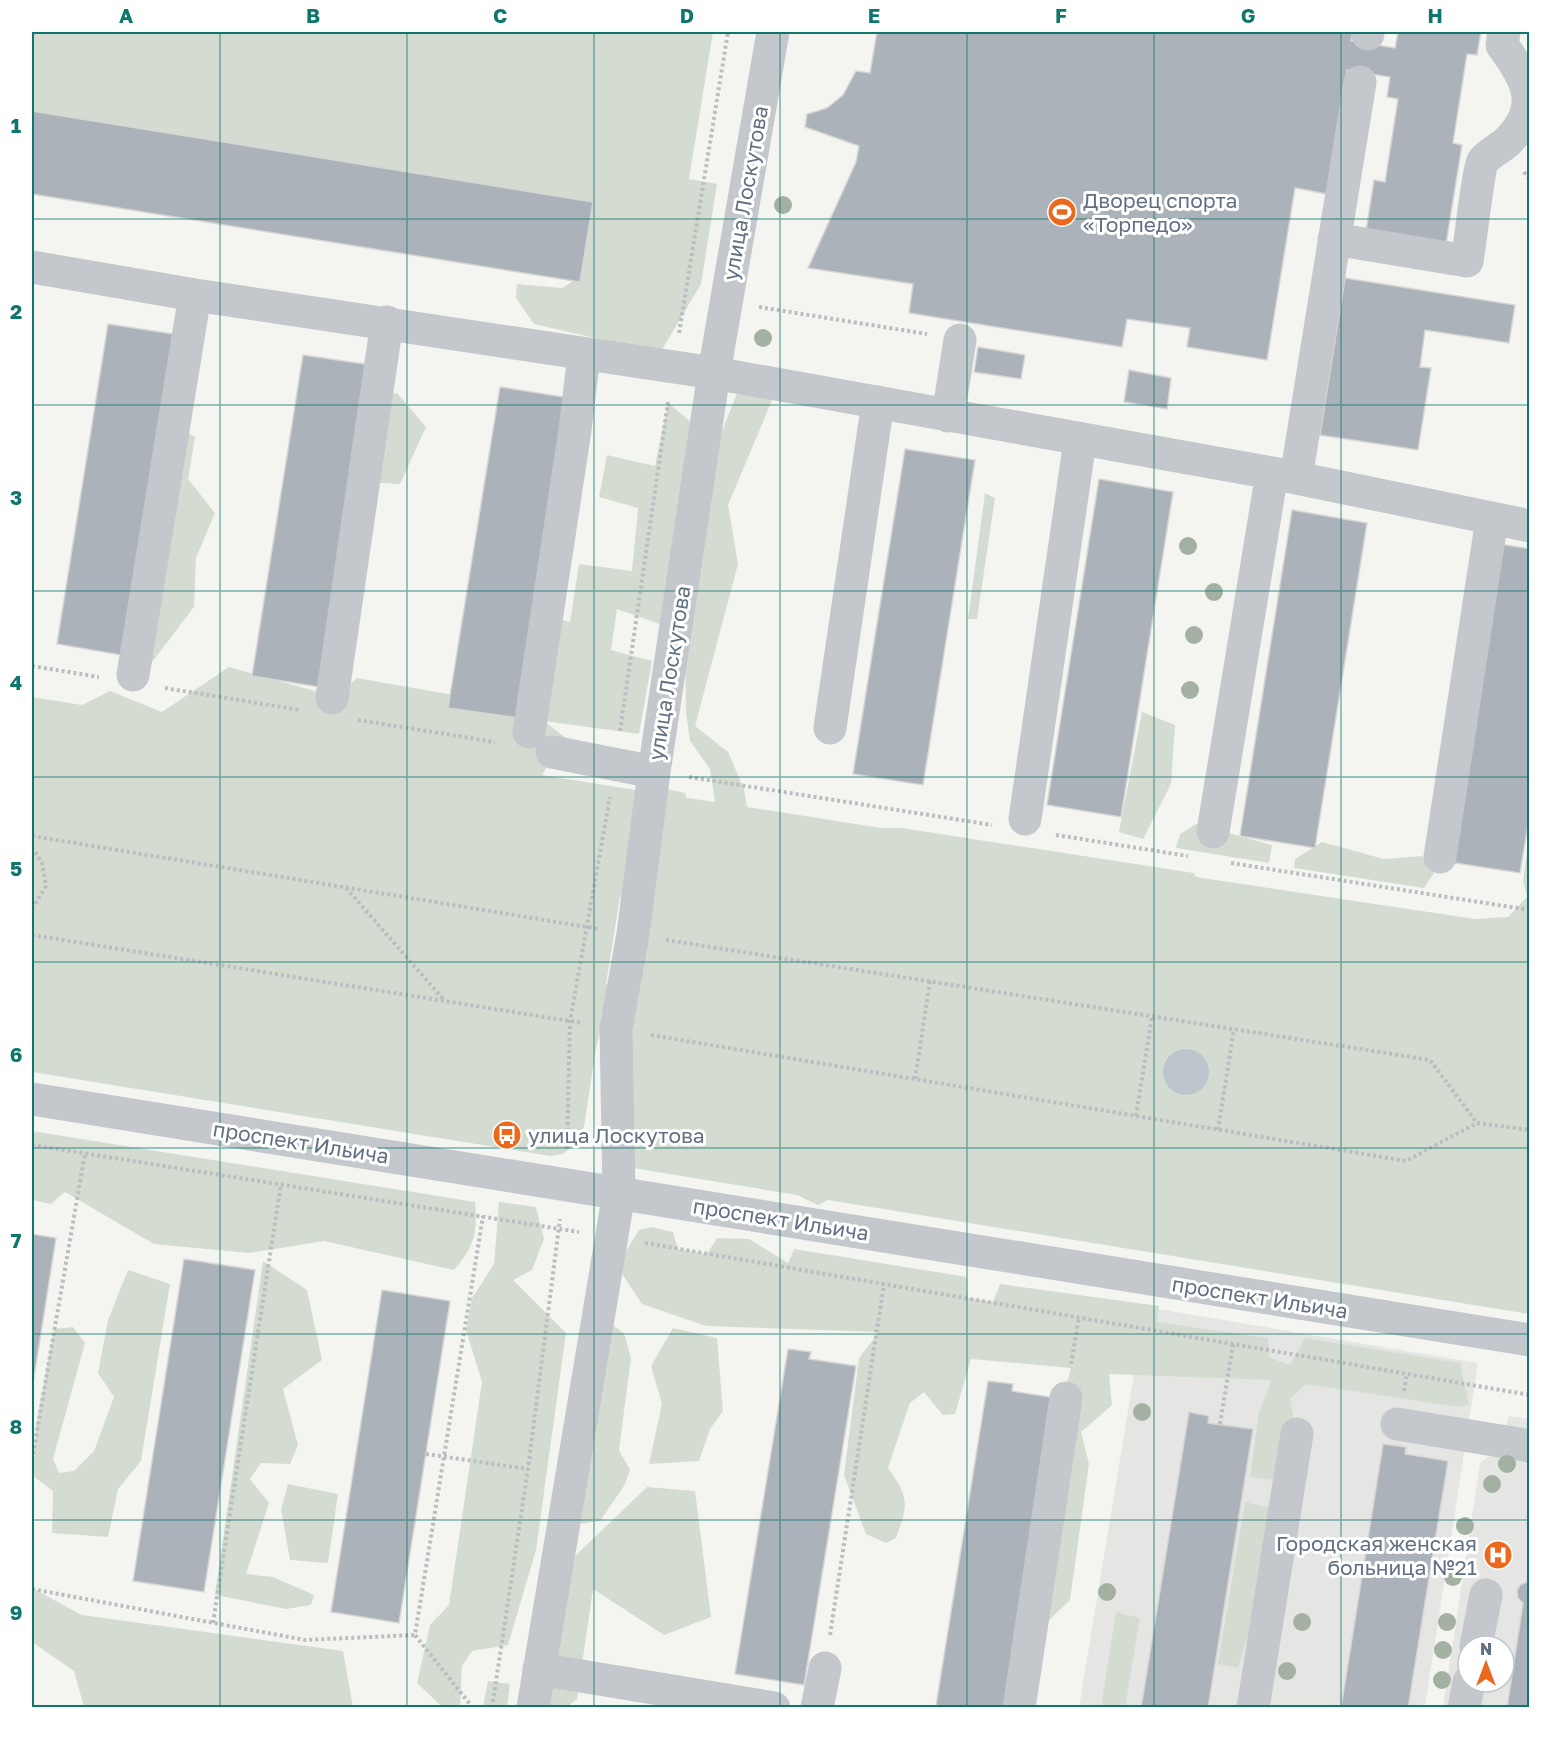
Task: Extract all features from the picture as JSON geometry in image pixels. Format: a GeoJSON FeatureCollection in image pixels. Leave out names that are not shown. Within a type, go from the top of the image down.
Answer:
{"type":"FeatureCollection","features":[{"type":"Feature","properties":{"kind":"street","name":"улица Лоскутова"},"geometry":{"type":"LineString","coordinates":[[533,1707],[619,1193],[616,1029],[633,934],[654,772],[714,373],[773,32]]}},
{"type":"Feature","properties":{"kind":"street"},"geometry":{"type":"LineString","coordinates":[[1334,239],[1467,261],[1483,162],[1521,128],[1528,108],[1527,86],[1520,70],[1502,45],[1504,32]]}},
{"type":"Feature","properties":{"kind":"street"},"geometry":{"type":"LineString","coordinates":[[1211,850],[1284,476],[1334,239],[1360,82]]}},
{"type":"Feature","properties":{"kind":"street"},"geometry":{"type":"LineString","coordinates":[[32,267],[584,355],[714,373],[1080,441],[1284,476],[1530,526]]}},
{"type":"Feature","properties":{"kind":"street"},"geometry":{"type":"LineString","coordinates":[[133,680],[195,294]]}},
{"type":"Feature","properties":{"kind":"street"},"geometry":{"type":"LineString","coordinates":[[329,709],[387,322]]}},
{"type":"Feature","properties":{"kind":"street"},"geometry":{"type":"LineString","coordinates":[[948,416],[960,340]]}},
{"type":"Feature","properties":{"kind":"street"},"geometry":{"type":"LineString","coordinates":[[584,355],[540,742],[654,772]]}},
{"type":"Feature","properties":{"kind":"street"},"geometry":{"type":"LineString","coordinates":[[830,728],[878,402]]}},
{"type":"Feature","properties":{"kind":"street"},"geometry":{"type":"LineString","coordinates":[[1022,826],[1080,441]]}},
{"type":"Feature","properties":{"kind":"street"},"geometry":{"type":"LineString","coordinates":[[1440,857],[1492,519]]}},
{"type":"Feature","properties":{"kind":"street","name":"проспект Ильича"},"geometry":{"type":"LineString","coordinates":[[32,1099],[1530,1340]]}},
{"type":"Feature","properties":{"kind":"street"},"geometry":{"type":"LineString","coordinates":[[1019,1707],[1066,1398]]}},
{"type":"Feature","properties":{"kind":"street"},"geometry":{"type":"LineString","coordinates":[[1397,1424],[1530,1446]]}},
{"type":"Feature","properties":{"kind":"street"},"geometry":{"type":"LineString","coordinates":[[1253,1707],[1297,1434]]}},
{"type":"Feature","properties":{"kind":"street"},"geometry":{"type":"LineString","coordinates":[[1478,1634],[1486,1595]]}},
{"type":"Feature","properties":{"kind":"street"},"geometry":{"type":"LineString","coordinates":[[817,1707],[825,1668]]}},
{"type":"Feature","properties":{"kind":"street"},"geometry":{"type":"LineString","coordinates":[[539,1669],[774,1707]]}},
{"type":"Feature","properties":{"kind":"path"},"geometry":{"type":"LineString","coordinates":[[566,1160],[570,1021],[616,763],[673,367],[728,32]]}},
{"type":"Feature","properties":{"kind":"path"},"geometry":{"type":"LineString","coordinates":[[726,301],[960,340]]}},
{"type":"Feature","properties":{"kind":"path"},"geometry":{"type":"LineString","coordinates":[[32,666],[540,742]]}},
{"type":"Feature","properties":{"kind":"path"},"geometry":{"type":"LineString","coordinates":[[654,772],[1022,826],[1211,850],[1530,910]]}},
{"type":"Feature","properties":{"kind":"path"},"geometry":{"type":"LineString","coordinates":[[32,836],[588,927],[1430,1060],[1477,1123]]}},
{"type":"Feature","properties":{"kind":"path"},"geometry":{"type":"LineString","coordinates":[[32,847],[42,863],[46,886],[32,909]]}},
{"type":"Feature","properties":{"kind":"path"},"geometry":{"type":"LineString","coordinates":[[346,888],[445,1001]]}},
{"type":"Feature","properties":{"kind":"path"},"geometry":{"type":"LineString","coordinates":[[32,935],[570,1021],[1406,1161],[1477,1123],[1530,1130]]}},
{"type":"Feature","properties":{"kind":"path"},"geometry":{"type":"LineString","coordinates":[[915,1079],[930,981]]}},
{"type":"Feature","properties":{"kind":"path"},"geometry":{"type":"LineString","coordinates":[[1136,1116],[1152,1016]]}},
{"type":"Feature","properties":{"kind":"path"},"geometry":{"type":"LineString","coordinates":[[1218,1130],[1234,1029]]}},
{"type":"Feature","properties":{"kind":"path"},"geometry":{"type":"LineString","coordinates":[[32,1145],[589,1233]]}},
{"type":"Feature","properties":{"kind":"path"},"geometry":{"type":"LineString","coordinates":[[32,1460],[85,1153]]}},
{"type":"Feature","properties":{"kind":"path"},"geometry":{"type":"LineString","coordinates":[[213,1623],[281,1184]]}},
{"type":"Feature","properties":{"kind":"path"},"geometry":{"type":"LineString","coordinates":[[492,1707],[528,1469],[561,1212]]}},
{"type":"Feature","properties":{"kind":"path"},"geometry":{"type":"LineString","coordinates":[[473,1707],[415,1635],[483,1216]]}},
{"type":"Feature","properties":{"kind":"path"},"geometry":{"type":"LineString","coordinates":[[636,1241],[1530,1395]]}},
{"type":"Feature","properties":{"kind":"path"},"geometry":{"type":"LineString","coordinates":[[825,1668],[884,1284]]}},
{"type":"Feature","properties":{"kind":"path"},"geometry":{"type":"LineString","coordinates":[[1066,1398],[1079,1317]]}},
{"type":"Feature","properties":{"kind":"path"},"geometry":{"type":"LineString","coordinates":[[1220,1424],[1233,1344]]}},
{"type":"Feature","properties":{"kind":"path"},"geometry":{"type":"LineString","coordinates":[[426,1454],[528,1469]]}},
{"type":"Feature","properties":{"kind":"path"},"geometry":{"type":"LineString","coordinates":[[32,1589],[305,1640],[415,1635]]}},
{"type":"Feature","properties":{"kind":"shaded area"},"geometry":{"type":"Polygon","coordinates":[[[32,32],[713,32],[689,179],[717,184],[701,284],[660,353],[534,324],[516,298],[517,284],[562,288],[573,281],[32,194],[32,32]]]}},
{"type":"Feature","properties":{"kind":"shaded area"},"geometry":{"type":"Polygon","coordinates":[[[738,391],[773,398],[728,505],[738,564],[695,726],[728,752],[744,789],[747,807],[881,828],[902,828],[1194,873],[1196,877],[1475,919],[1508,917],[1527,897],[1523,881],[1529,836],[1529,1314],[828,1200],[818,1205],[797,1195],[633,1168],[616,1135],[650,918],[620,897],[606,984],[611,989],[596,1048],[584,1127],[574,1145],[563,1154],[550,1156],[32,1072],[32,697],[82,705],[110,691],[162,712],[229,667],[336,697],[357,678],[521,707],[539,614],[570,622],[579,564],[632,571],[638,508],[599,497],[607,455],[655,466],[668,403],[691,422],[685,524],[738,391]],[[617,609],[611,650],[652,661],[639,734],[544,721],[575,745],[567,763],[546,768],[542,775],[636,790],[667,789],[685,793],[687,798],[715,802],[710,769],[690,741],[686,712],[685,633],[617,609]]]}},
{"type":"Feature","properties":{"kind":"shaded area"},"geometry":{"type":"Polygon","coordinates":[[[397,393],[426,427],[400,484],[380,483],[370,396],[397,393]]]}},
{"type":"Feature","properties":{"kind":"shaded area"},"geometry":{"type":"Polygon","coordinates":[[[163,419],[195,437],[188,479],[215,513],[196,558],[194,607],[149,666],[163,419]]]}},
{"type":"Feature","properties":{"kind":"shaded area"},"geometry":{"type":"Polygon","coordinates":[[[985,493],[995,498],[977,619],[968,619],[985,493]]]}},
{"type":"Feature","properties":{"kind":"shaded area"},"geometry":{"type":"Polygon","coordinates":[[[1142,712],[1175,725],[1171,784],[1143,839],[1119,832],[1142,712]]]}},
{"type":"Feature","properties":{"kind":"shaded area"},"geometry":{"type":"Polygon","coordinates":[[[1196,824],[1272,845],[1269,863],[1176,848],[1180,834],[1196,824]]]}},
{"type":"Feature","properties":{"kind":"shaded area"},"geometry":{"type":"Polygon","coordinates":[[[1322,842],[1384,859],[1422,856],[1434,873],[1424,888],[1294,868],[1295,859],[1322,842]]]}},
{"type":"Feature","properties":{"kind":"shaded area"},"geometry":{"type":"Polygon","coordinates":[[[1186,1049],[1202,1056],[1209,1072],[1202,1088],[1186,1095],[1170,1088],[1163,1072],[1170,1056],[1186,1049]]]}},
{"type":"Feature","properties":{"kind":"shaded area"},"geometry":{"type":"Polygon","coordinates":[[[32,1131],[475,1202],[475,1231],[466,1254],[454,1270],[324,1241],[249,1253],[154,1244],[65,1192],[51,1204],[32,1200],[32,1131]]]}},
{"type":"Feature","properties":{"kind":"shaded area"},"geometry":{"type":"Polygon","coordinates":[[[499,1202],[536,1207],[544,1239],[532,1270],[513,1280],[566,1333],[536,1550],[508,1645],[472,1651],[462,1666],[460,1707],[442,1707],[417,1683],[430,1625],[449,1605],[482,1382],[466,1330],[472,1298],[494,1264],[499,1202]]]}},
{"type":"Feature","properties":{"kind":"shaded area"},"geometry":{"type":"Polygon","coordinates":[[[651,1227],[673,1232],[678,1249],[707,1254],[717,1238],[749,1239],[788,1263],[794,1249],[967,1277],[968,1298],[993,1302],[1000,1284],[1159,1306],[1157,1322],[1268,1338],[1270,1358],[1290,1365],[1305,1338],[1460,1363],[1469,1404],[1458,1407],[1306,1384],[1290,1399],[1294,1421],[1275,1480],[1250,1477],[1259,1412],[1272,1380],[1109,1374],[1112,1405],[1081,1432],[1089,1464],[1070,1600],[1038,1631],[1060,1408],[1071,1368],[971,1359],[955,1414],[943,1415],[924,1392],[910,1403],[888,1468],[900,1487],[905,1509],[896,1538],[886,1543],[866,1534],[844,1475],[859,1358],[879,1332],[706,1326],[642,1304],[617,1266],[639,1230],[651,1227]]]}},
{"type":"Feature","properties":{"kind":"shaded area"},"geometry":{"type":"Polygon","coordinates":[[[263,1261],[307,1290],[322,1360],[283,1389],[298,1445],[290,1464],[261,1463],[250,1479],[269,1503],[246,1574],[273,1577],[314,1595],[311,1605],[286,1609],[215,1595],[263,1261]]]}},
{"type":"Feature","properties":{"kind":"shaded area"},"geometry":{"type":"Polygon","coordinates":[[[128,1270],[170,1284],[141,1461],[118,1489],[108,1537],[52,1533],[53,1491],[33,1476],[36,1426],[54,1329],[73,1327],[85,1343],[53,1459],[59,1473],[74,1471],[94,1451],[114,1397],[98,1373],[108,1320],[128,1270]]]}},
{"type":"Feature","properties":{"kind":"shaded area"},"geometry":{"type":"Polygon","coordinates":[[[1145,1307],[1478,1363],[1425,1707],[1079,1708],[1145,1307]]]}},
{"type":"Feature","properties":{"kind":"shaded area"},"geometry":{"type":"Polygon","coordinates":[[[609,1323],[624,1333],[631,1358],[619,1450],[630,1470],[624,1486],[600,1521],[580,1524],[609,1323]]]}},
{"type":"Feature","properties":{"kind":"shaded area"},"geometry":{"type":"Polygon","coordinates":[[[673,1328],[717,1338],[723,1411],[710,1429],[699,1461],[649,1464],[662,1404],[651,1366],[673,1328]]]}},
{"type":"Feature","properties":{"kind":"shaded area","name":"Городская женская больница №21"},"geometry":{"type":"Polygon","coordinates":[[[1509,1416],[1529,1419],[1529,1707],[1443,1708],[1480,1463],[1490,1456],[1500,1441],[1509,1416]]]}},
{"type":"Feature","properties":{"kind":"shaded area"},"geometry":{"type":"Polygon","coordinates":[[[288,1484],[338,1494],[328,1563],[290,1560],[281,1509],[288,1484]]]}},
{"type":"Feature","properties":{"kind":"shaded area"},"geometry":{"type":"Polygon","coordinates":[[[647,1487],[695,1491],[711,1617],[664,1635],[593,1589],[577,1699],[567,1707],[544,1708],[575,1556],[647,1487]]]}},
{"type":"Feature","properties":{"kind":"shaded area"},"geometry":{"type":"Polygon","coordinates":[[[1245,1502],[1286,1512],[1238,1668],[1218,1664],[1245,1502]]]}},
{"type":"Feature","properties":{"kind":"shaded area"},"geometry":{"type":"Polygon","coordinates":[[[32,1588],[82,1615],[343,1651],[353,1707],[84,1707],[74,1671],[32,1642],[32,1588]]]}},
{"type":"Feature","properties":{"kind":"shaded area"},"geometry":{"type":"Polygon","coordinates":[[[1116,1612],[1140,1618],[1125,1707],[1101,1707],[1116,1612]]]}},
{"type":"Feature","properties":{"kind":"shaded area"},"geometry":{"type":"Polygon","coordinates":[[[488,1681],[510,1684],[507,1707],[483,1707],[488,1681]]]}},
{"type":"Feature","properties":{"kind":"building","name":"Дворец спорта «Торпедо»"},"geometry":{"type":"Polygon","coordinates":[[[877,32],[1353,32],[1351,41],[1395,48],[1398,32],[1481,32],[1477,55],[1467,54],[1453,143],[1462,145],[1446,244],[1366,231],[1374,180],[1385,182],[1398,99],[1387,97],[1390,77],[1347,70],[1327,194],[1295,188],[1267,360],[1187,347],[1190,328],[1127,319],[1122,347],[909,313],[913,284],[808,268],[856,162],[859,146],[805,127],[807,114],[827,108],[843,95],[856,71],[870,73],[877,32]]]}},
{"type":"Feature","properties":{"kind":"building"},"geometry":{"type":"Polygon","coordinates":[[[32,111],[593,202],[580,282],[32,194],[32,111]]]}},
{"type":"Feature","properties":{"kind":"building"},"geometry":{"type":"Polygon","coordinates":[[[1345,278],[1515,305],[1509,343],[1425,330],[1420,367],[1431,368],[1418,450],[1320,435],[1345,278]]]}},
{"type":"Feature","properties":{"kind":"building"},"geometry":{"type":"Polygon","coordinates":[[[108,324],[173,334],[121,655],[57,644],[108,324]]]}},
{"type":"Feature","properties":{"kind":"building"},"geometry":{"type":"Polygon","coordinates":[[[978,347],[1025,355],[1021,379],[974,372],[978,347]]]}},
{"type":"Feature","properties":{"kind":"building"},"geometry":{"type":"Polygon","coordinates":[[[303,355],[371,365],[319,687],[252,676],[303,355]]]}},
{"type":"Feature","properties":{"kind":"building"},"geometry":{"type":"Polygon","coordinates":[[[1129,370],[1171,378],[1167,409],[1124,402],[1129,370]]]}},
{"type":"Feature","properties":{"kind":"building"},"geometry":{"type":"Polygon","coordinates":[[[500,387],[570,398],[518,718],[448,708],[500,387]]]}},
{"type":"Feature","properties":{"kind":"building"},"geometry":{"type":"Polygon","coordinates":[[[905,449],[975,460],[923,785],[853,774],[905,449]]]}},
{"type":"Feature","properties":{"kind":"building"},"geometry":{"type":"Polygon","coordinates":[[[1099,479],[1173,492],[1121,817],[1047,805],[1099,479]]]}},
{"type":"Feature","properties":{"kind":"building"},"geometry":{"type":"Polygon","coordinates":[[[1292,510],[1367,523],[1315,848],[1240,836],[1292,510]]]}},
{"type":"Feature","properties":{"kind":"building"},"geometry":{"type":"Polygon","coordinates":[[[1500,544],[1530,549],[1530,812],[1520,873],[1449,862],[1500,544]]]}},
{"type":"Feature","properties":{"kind":"building"},"geometry":{"type":"Polygon","coordinates":[[[32,1234],[56,1238],[32,1390],[32,1234]]]}},
{"type":"Feature","properties":{"kind":"building"},"geometry":{"type":"Polygon","coordinates":[[[184,1259],[255,1270],[204,1592],[133,1581],[184,1259]]]}},
{"type":"Feature","properties":{"kind":"building"},"geometry":{"type":"Polygon","coordinates":[[[382,1290],[450,1301],[399,1623],[331,1612],[382,1290]]]}},
{"type":"Feature","properties":{"kind":"building"},"geometry":{"type":"Polygon","coordinates":[[[788,1349],[811,1352],[809,1359],[856,1366],[804,1685],[735,1674],[788,1349]]]}},
{"type":"Feature","properties":{"kind":"building"},"geometry":{"type":"Polygon","coordinates":[[[988,1381],[1013,1384],[1012,1391],[1056,1398],[1007,1708],[943,1708],[936,1706],[988,1381]]]}},
{"type":"Feature","properties":{"kind":"building"},"geometry":{"type":"Polygon","coordinates":[[[1189,1412],[1209,1416],[1208,1423],[1253,1429],[1208,1708],[1141,1708],[1189,1412]]]}},
{"type":"Feature","properties":{"kind":"building"},"geometry":{"type":"Polygon","coordinates":[[[1383,1444],[1406,1447],[1405,1454],[1448,1461],[1408,1708],[1341,1708],[1383,1444]]]}},
{"type":"Feature","properties":{"kind":"building"},"geometry":{"type":"Polygon","coordinates":[[[1530,1582],[1530,1708],[1507,1708],[1509,1694],[1516,1694],[1516,1649],[1523,1603],[1518,1598],[1517,1591],[1520,1585],[1530,1582]]]}},
{"type":"Feature","properties":{"kind":"place","name":"Дворец спорта «Торпедо»"},"geometry":{"type":"Point","coordinates":[1062,212]}},
{"type":"Feature","properties":{"kind":"place","name":"улица Лоскутова"},"geometry":{"type":"Point","coordinates":[507,1135]}},
{"type":"Feature","properties":{"kind":"place","name":"Городская женская больница №21"},"geometry":{"type":"Point","coordinates":[1498,1555]}}]}
